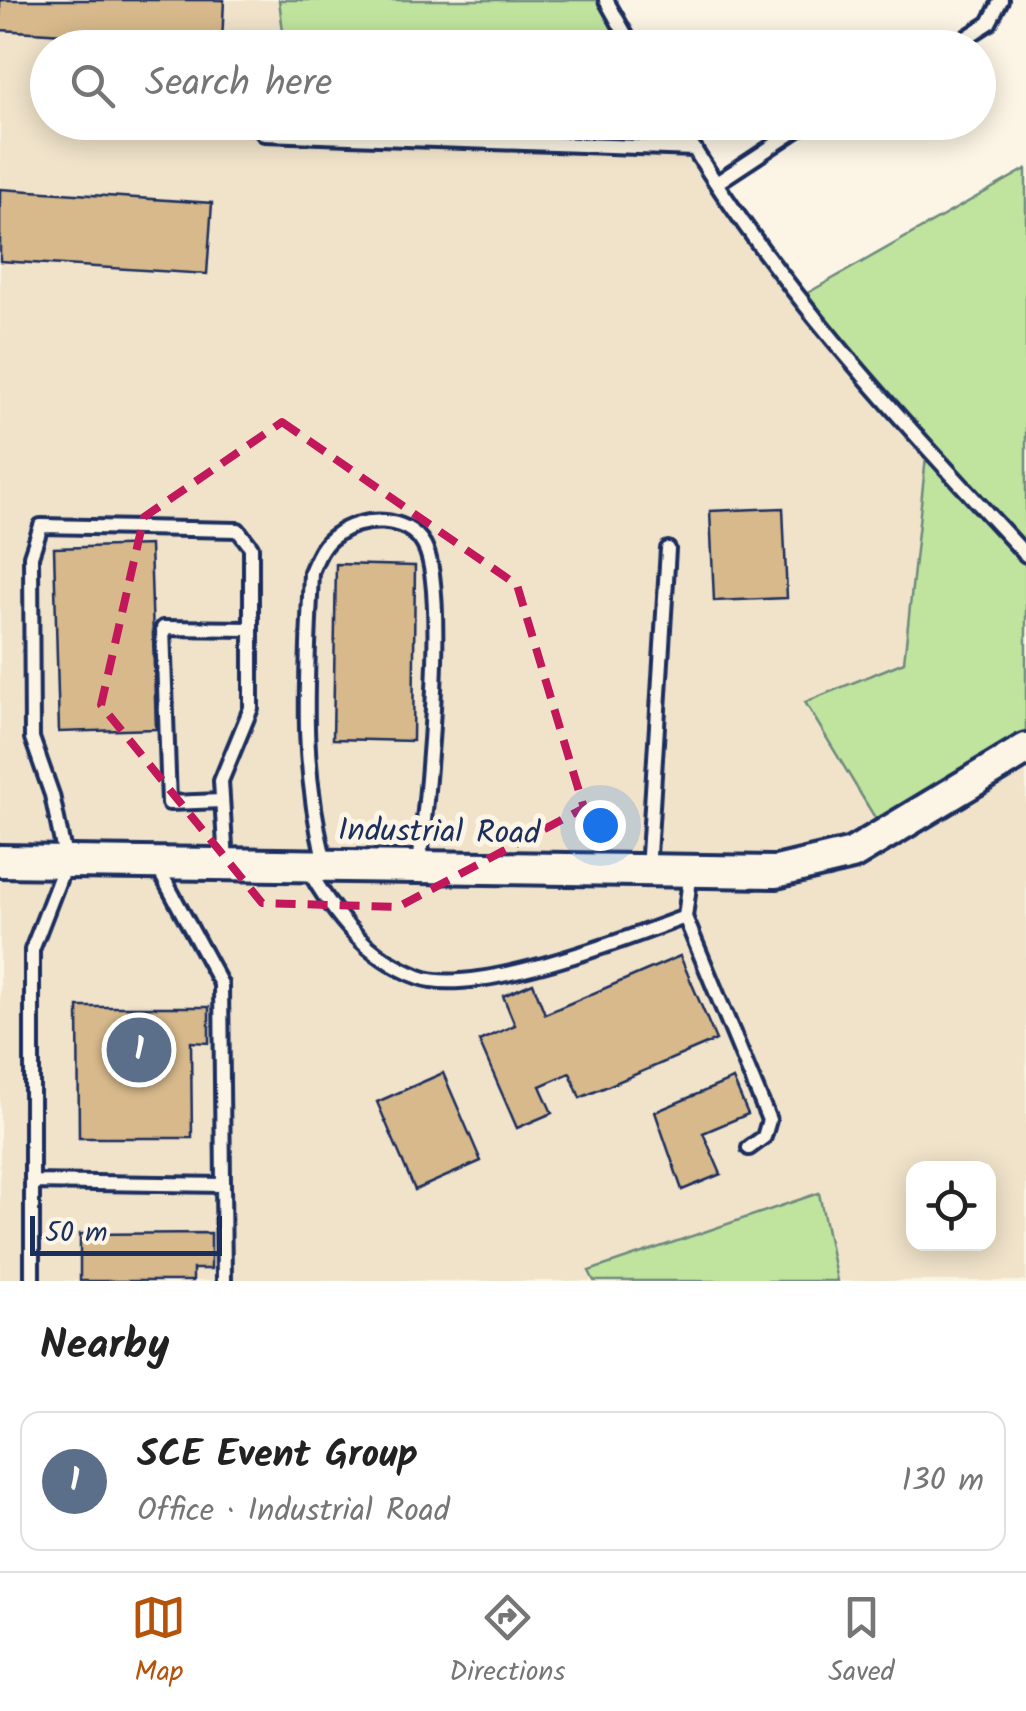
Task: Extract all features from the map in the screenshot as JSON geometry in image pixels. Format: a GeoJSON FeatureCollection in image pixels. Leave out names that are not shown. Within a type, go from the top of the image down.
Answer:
{"type":"FeatureCollection","features":[{"type":"Feature","properties":{"kind":"street","name":"Industrial Road"},"geometry":{"type":"LineString","coordinates":[[0,861],[776,872],[826,863],[880,839],[1026,750]]}},
{"type":"Feature","properties":{"kind":"lane"},"geometry":{"type":"LineString","coordinates":[[606,0],[624,30]]}},
{"type":"Feature","properties":{"kind":"lane"},"geometry":{"type":"LineString","coordinates":[[979,30],[989,24],[1001,0]]}},
{"type":"Feature","properties":{"kind":"lane"},"geometry":{"type":"LineString","coordinates":[[436,140],[695,149]]}},
{"type":"Feature","properties":{"kind":"lane"},"geometry":{"type":"LineString","coordinates":[[689,140],[800,300],[859,374],[1026,555]]}},
{"type":"Feature","properties":{"kind":"lane"},"geometry":{"type":"LineString","coordinates":[[718,182],[782,140]]}},
{"type":"Feature","properties":{"kind":"lane"},"geometry":{"type":"LineString","coordinates":[[418,868],[432,749],[433,574],[424,545],[408,528],[383,522],[360,523],[336,534],[320,550],[311,572],[307,784],[316,866],[331,910],[372,952],[422,979],[488,978],[685,917]]}},
{"type":"Feature","properties":{"kind":"lane"},"geometry":{"type":"LineString","coordinates":[[32,1281],[32,950],[66,862],[52,795],[32,738],[31,556],[41,526],[238,530],[252,547],[251,708],[221,782],[226,865]]}},
{"type":"Feature","properties":{"kind":"lane"},"geometry":{"type":"LineString","coordinates":[[648,870],[668,550]]}},
{"type":"Feature","properties":{"kind":"lane"},"geometry":{"type":"LineString","coordinates":[[222,801],[169,803],[164,628],[252,629]]}},
{"type":"Feature","properties":{"kind":"lane"},"geometry":{"type":"LineString","coordinates":[[156,864],[220,984],[224,1281]]}},
{"type":"Feature","properties":{"kind":"lane"},"geometry":{"type":"LineString","coordinates":[[691,871],[685,917],[768,1120],[764,1137],[748,1148]]}},
{"type":"Feature","properties":{"kind":"lane"},"geometry":{"type":"LineString","coordinates":[[32,1182],[223,1185]]}},
{"type":"Feature","properties":{"kind":"highlighted area"},"geometry":{"type":"Polygon","coordinates":[[[282,422],[517,585],[584,808],[398,907],[262,903],[101,705],[144,517],[282,422]]]}},
{"type":"Feature","properties":{"kind":"shaded area"},"geometry":{"type":"Polygon","coordinates":[[[0,0],[279,0],[283,30],[30,30],[30,140],[693,140],[797,299],[927,448],[904,663],[806,703],[886,835],[1026,752],[1026,1281],[837,1281],[819,1193],[590,1270],[594,1281],[0,1281],[0,0]]]}},
{"type":"Feature","properties":{"kind":"green space"},"geometry":{"type":"Polygon","coordinates":[[[279,0],[614,0],[631,30],[283,30],[279,0]]]}},
{"type":"Feature","properties":{"kind":"green space"},"geometry":{"type":"Polygon","coordinates":[[[1026,169],[1026,752],[886,836],[805,702],[904,662],[927,448],[797,299],[1026,169]]]}},
{"type":"Feature","properties":{"kind":"green space"},"geometry":{"type":"Polygon","coordinates":[[[819,1193],[837,1281],[594,1281],[589,1271],[819,1193]]]}},
{"type":"Feature","properties":{"kind":"building"},"geometry":{"type":"Polygon","coordinates":[[[0,0],[224,0],[223,30],[0,30],[0,0]]]}},
{"type":"Feature","properties":{"kind":"building"},"geometry":{"type":"Polygon","coordinates":[[[0,189],[212,203],[207,274],[0,261],[0,189]]]}},
{"type":"Feature","properties":{"kind":"building"},"geometry":{"type":"Polygon","coordinates":[[[783,508],[787,598],[714,601],[710,511],[783,508]]]}},
{"type":"Feature","properties":{"kind":"building"},"geometry":{"type":"Polygon","coordinates":[[[150,545],[156,729],[59,732],[54,548],[150,545]]]}},
{"type":"Feature","properties":{"kind":"building"},"geometry":{"type":"Polygon","coordinates":[[[336,564],[415,566],[413,741],[333,739],[336,564]]]}},
{"type":"Feature","properties":{"kind":"building"},"geometry":{"type":"Polygon","coordinates":[[[680,956],[716,1040],[580,1098],[570,1073],[540,1086],[552,1113],[517,1128],[479,1041],[515,1025],[503,996],[533,983],[545,1014],[680,956]]]}},
{"type":"Feature","properties":{"kind":"building"},"geometry":{"type":"Polygon","coordinates":[[[78,1007],[209,1007],[209,1043],[191,1042],[192,1138],[79,1138],[78,1007]]]}},
{"type":"Feature","properties":{"kind":"building"},"geometry":{"type":"Polygon","coordinates":[[[443,1073],[481,1161],[415,1190],[377,1102],[443,1073]]]}},
{"type":"Feature","properties":{"kind":"building"},"geometry":{"type":"Polygon","coordinates":[[[733,1079],[748,1114],[703,1133],[721,1174],[682,1190],[655,1112],[733,1079]]]}},
{"type":"Feature","properties":{"kind":"building"},"geometry":{"type":"Polygon","coordinates":[[[211,1233],[211,1269],[193,1269],[193,1281],[80,1281],[80,1234],[211,1233]]]}},
{"type":"Feature","properties":{"kind":"place","name":"SCE Event Group"},"geometry":{"type":"Point","coordinates":[139,1050]}}]}
